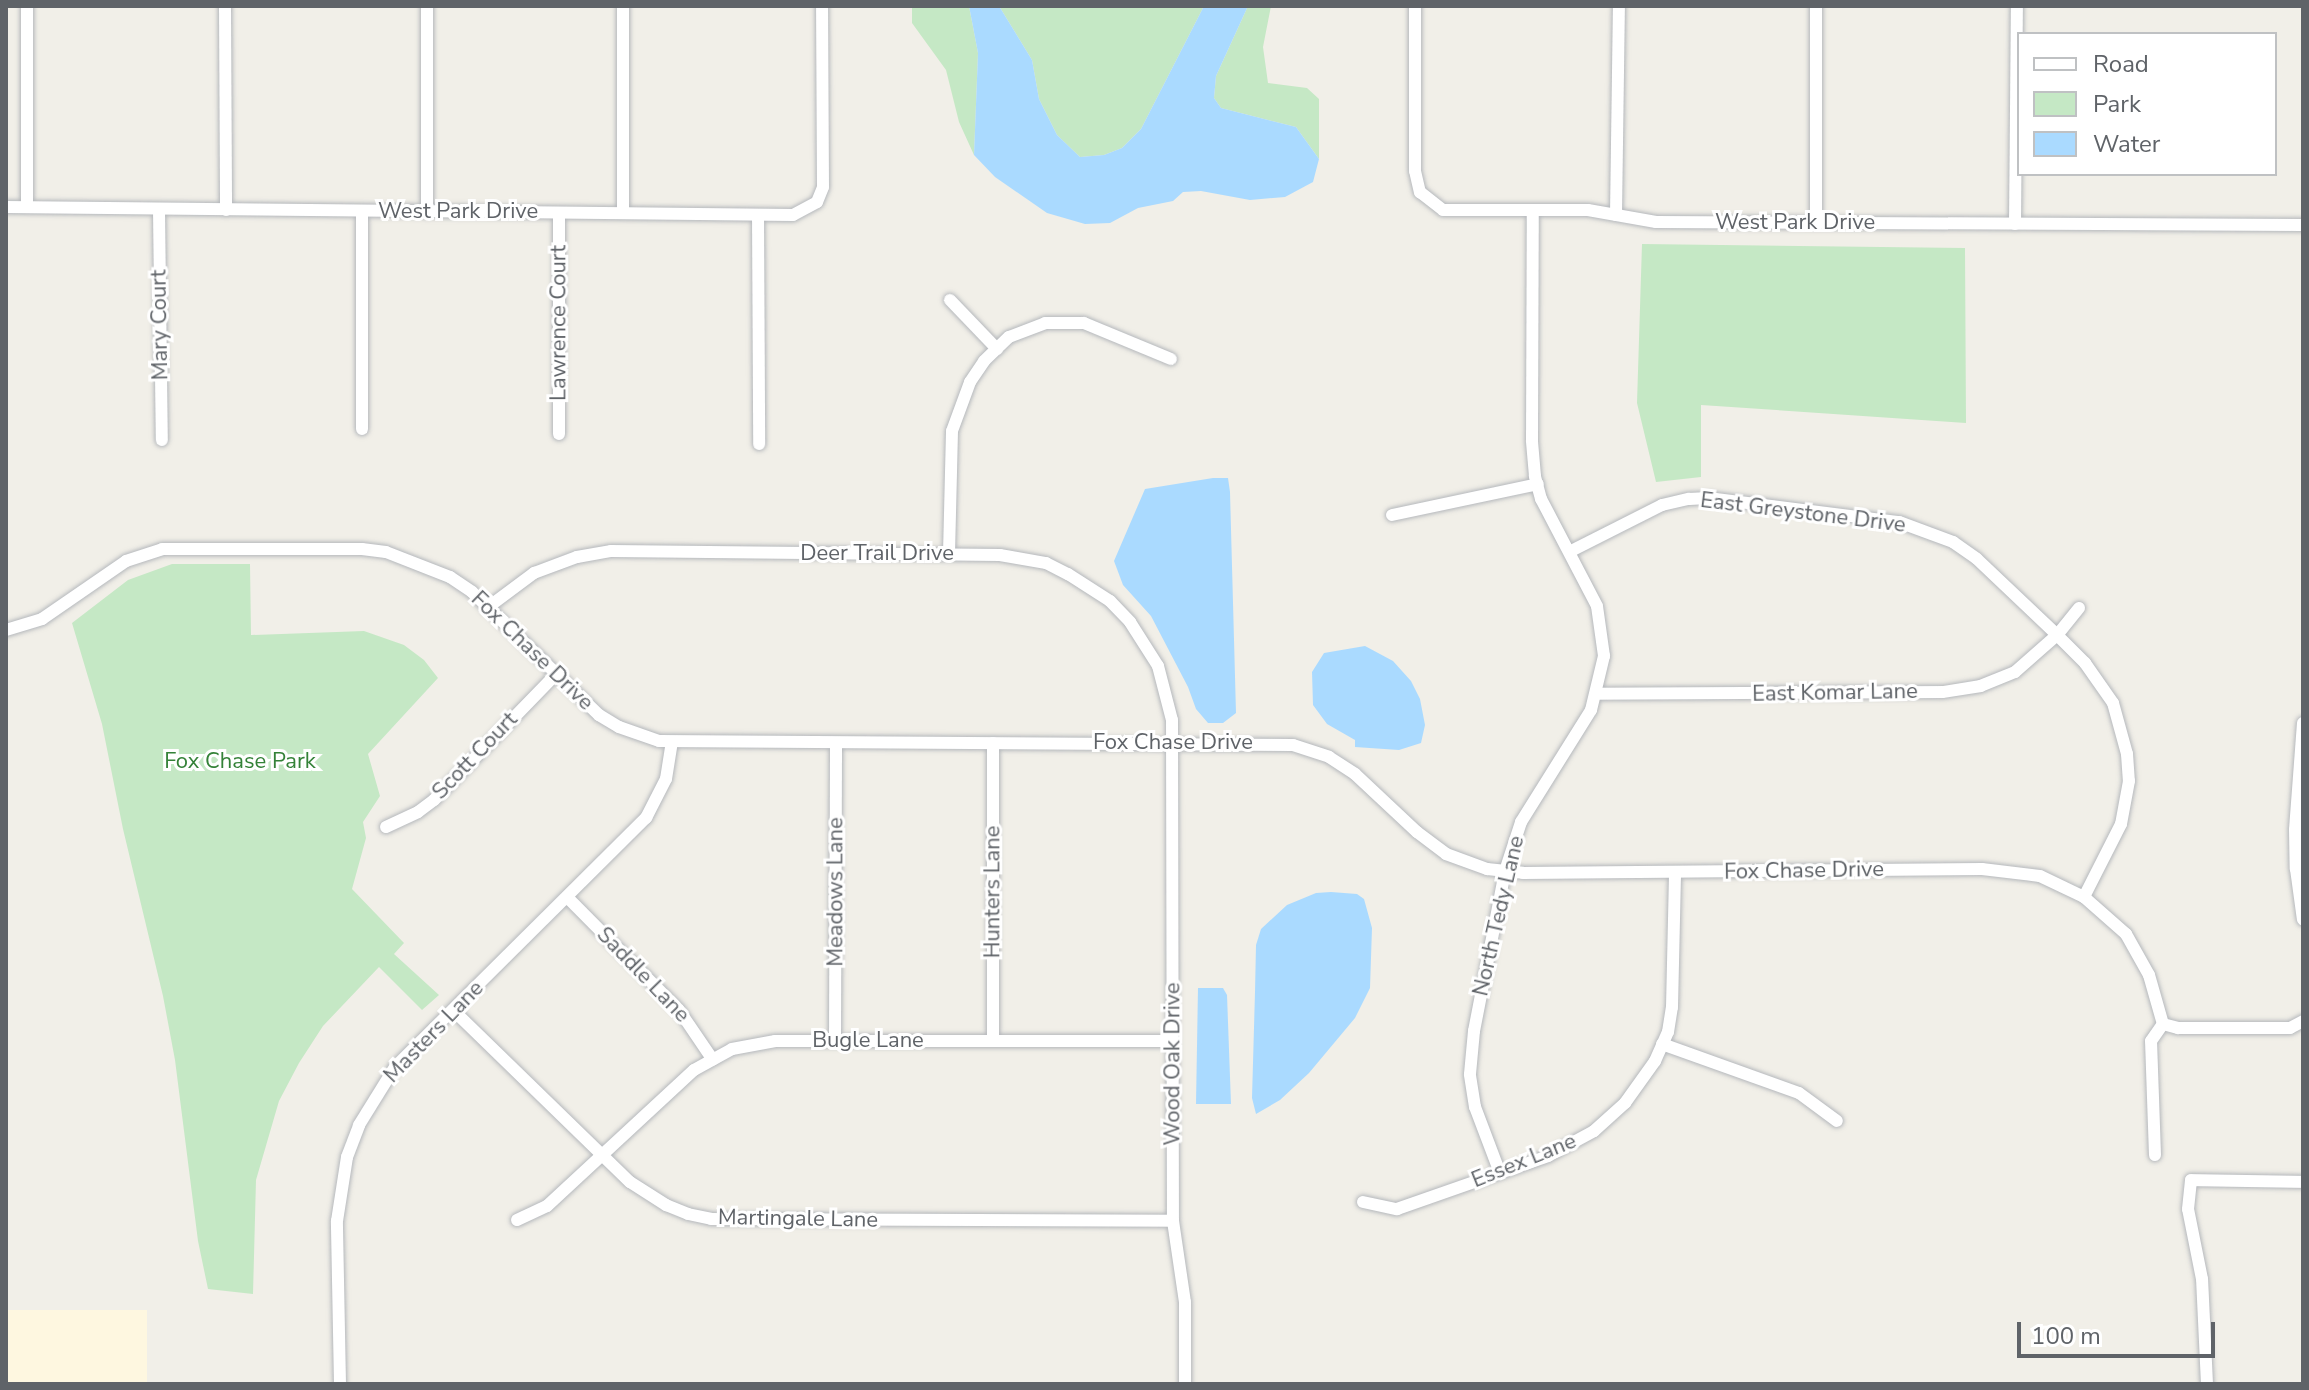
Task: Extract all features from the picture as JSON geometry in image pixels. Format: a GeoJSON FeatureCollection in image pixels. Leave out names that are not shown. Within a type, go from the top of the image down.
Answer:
{"type":"FeatureCollection","features":[{"type":"Feature","properties":{"kind":"street"},"geometry":{"type":"LineString","coordinates":[[27,6],[27,207]]}},
{"type":"Feature","properties":{"kind":"street"},"geometry":{"type":"LineString","coordinates":[[225,6],[226,210]]}},
{"type":"Feature","properties":{"kind":"street"},"geometry":{"type":"LineString","coordinates":[[427,6],[427,212]]}},
{"type":"Feature","properties":{"kind":"street"},"geometry":{"type":"LineString","coordinates":[[623,6],[623,213]]}},
{"type":"Feature","properties":{"kind":"street","name":"West Park Drive"},"geometry":{"type":"LineString","coordinates":[[6,207],[793,215],[817,202],[823,187],[822,6]]}},
{"type":"Feature","properties":{"kind":"street","name":"West Park Drive"},"geometry":{"type":"LineString","coordinates":[[1415,6],[1415,171],[1426,200],[1443,210],[1588,210],[1656,222],[2303,225]]}},
{"type":"Feature","properties":{"kind":"street"},"geometry":{"type":"LineString","coordinates":[[1616,215],[1619,6]]}},
{"type":"Feature","properties":{"kind":"street"},"geometry":{"type":"LineString","coordinates":[[1816,6],[1816,223]]}},
{"type":"Feature","properties":{"kind":"street"},"geometry":{"type":"LineString","coordinates":[[2015,224],[2017,6]]}},
{"type":"Feature","properties":{"kind":"street","name":"Mary Court"},"geometry":{"type":"LineString","coordinates":[[159,210],[162,440]]}},
{"type":"Feature","properties":{"kind":"street","name":"North Tedy Lane"},"geometry":{"type":"LineString","coordinates":[[1500,1173],[1475,1107],[1470,1074],[1474,1031],[1505,871],[1517,830],[1597,694],[1604,656],[1602,626],[1590,588],[1541,499],[1538,484],[1532,440],[1533,210]]}},
{"type":"Feature","properties":{"kind":"street"},"geometry":{"type":"LineString","coordinates":[[362,211],[362,429]]}},
{"type":"Feature","properties":{"kind":"street","name":"Lawrence Court"},"geometry":{"type":"LineString","coordinates":[[559,213],[559,434]]}},
{"type":"Feature","properties":{"kind":"street"},"geometry":{"type":"LineString","coordinates":[[758,215],[759,444]]}},
{"type":"Feature","properties":{"kind":"street"},"geometry":{"type":"LineString","coordinates":[[950,300],[997,349]]}},
{"type":"Feature","properties":{"kind":"street"},"geometry":{"type":"LineString","coordinates":[[949,554],[952,431],[970,382],[997,349],[1025,328],[1066,321],[1095,327],[1171,359]]}},
{"type":"Feature","properties":{"kind":"street"},"geometry":{"type":"LineString","coordinates":[[1392,515],[1538,484]]}},
{"type":"Feature","properties":{"kind":"street","name":"East Greystone Drive"},"geometry":{"type":"LineString","coordinates":[[1571,551],[1662,505],[1708,498],[1899,522],[1926,530],[1965,550],[1996,574],[2085,663],[2113,703],[2127,754],[2129,781],[2121,824],[2084,897]]}},
{"type":"Feature","properties":{"kind":"street","name":"Fox Chase Drive"},"geometry":{"type":"LineString","coordinates":[[6,630],[42,619],[126,561],[162,549],[362,549],[386,552],[450,577],[599,715],[619,727],[672,742],[1285,745],[1329,757],[1355,774],[1417,832],[1446,854],[1468,864],[1505,871],[2015,871],[2040,876],[2084,897],[2107,914],[2140,954],[2163,1024]]}},
{"type":"Feature","properties":{"kind":"street","name":"Deer Trail Drive"},"geometry":{"type":"LineString","coordinates":[[487,608],[534,573],[592,553],[1000,555],[1046,563],[1110,601],[1130,622],[1158,666],[1172,720],[1172,743]]}},
{"type":"Feature","properties":{"kind":"street","name":"East Komar Lane"},"geometry":{"type":"LineString","coordinates":[[1597,694],[1942,692],[1981,686],[2015,672],[2057,635],[2079,608]]}},
{"type":"Feature","properties":{"kind":"street","name":"Scott Court"},"geometry":{"type":"LineString","coordinates":[[386,827],[418,812],[434,800],[556,674]]}},
{"type":"Feature","properties":{"kind":"street"},"geometry":{"type":"LineString","coordinates":[[2303,723],[2295,830],[2296,869],[2303,920]]}},
{"type":"Feature","properties":{"kind":"street","name":"Masters Lane"},"geometry":{"type":"LineString","coordinates":[[340,1384],[337,1354],[337,1221],[347,1157],[374,1096],[395,1067],[646,818],[666,779],[672,742]]}},
{"type":"Feature","properties":{"kind":"street","name":"Meadows Lane"},"geometry":{"type":"LineString","coordinates":[[835,1041],[836,743]]}},
{"type":"Feature","properties":{"kind":"street","name":"Hunters Lane"},"geometry":{"type":"LineString","coordinates":[[993,743],[993,1040]]}},
{"type":"Feature","properties":{"kind":"street","name":"Wood Oak Drive"},"geometry":{"type":"LineString","coordinates":[[1172,743],[1173,1221],[1185,1302],[1185,1384]]}},
{"type":"Feature","properties":{"kind":"street","name":"Essex Lane"},"geometry":{"type":"LineString","coordinates":[[1363,1202],[1397,1209],[1500,1173],[1571,1146],[1594,1131],[1625,1103],[1645,1077],[1662,1044],[1672,1007],[1675,872]]}},
{"type":"Feature","properties":{"kind":"street","name":"Saddle Lane"},"geometry":{"type":"LineString","coordinates":[[567,897],[679,1010],[713,1060]]}},
{"type":"Feature","properties":{"kind":"street","name":"Martingale Lane"},"geometry":{"type":"LineString","coordinates":[[453,1010],[643,1192],[666,1205],[711,1219],[1173,1221]]}},
{"type":"Feature","properties":{"kind":"street"},"geometry":{"type":"LineString","coordinates":[[2155,1155],[2151,1041],[2163,1024],[2178,1028],[2290,1028],[2303,1021]]}},
{"type":"Feature","properties":{"kind":"street","name":"Bugle Lane"},"geometry":{"type":"LineString","coordinates":[[517,1220],[547,1206],[674,1087],[732,1049],[757,1043],[835,1041],[1173,1041]]}},
{"type":"Feature","properties":{"kind":"street"},"geometry":{"type":"LineString","coordinates":[[1662,1044],[1799,1093],[1837,1121]]}},
{"type":"Feature","properties":{"kind":"street"},"geometry":{"type":"LineString","coordinates":[[2207,1384],[2202,1279],[2188,1209],[2191,1180],[2303,1182]]}},
{"type":"Feature","properties":{"kind":"shaded area"},"geometry":{"type":"Polygon","coordinates":[[[6,1310],[147,1310],[147,1384],[6,1384],[6,1310]]]}},
{"type":"Feature","properties":{"kind":"green space"},"geometry":{"type":"Polygon","coordinates":[[[912,6],[969,6],[978,53],[974,155],[959,122],[946,70],[912,23],[912,6]]]}},
{"type":"Feature","properties":{"kind":"green space"},"geometry":{"type":"Polygon","coordinates":[[[999,6],[1204,6],[1141,129],[1122,148],[1104,155],[1080,157],[1057,135],[1039,99],[1032,60],[999,6]]]}},
{"type":"Feature","properties":{"kind":"green space"},"geometry":{"type":"Polygon","coordinates":[[[1248,6],[1271,6],[1263,47],[1268,83],[1307,88],[1319,99],[1319,159],[1296,127],[1221,108],[1214,98],[1216,76],[1248,6]]]}},
{"type":"Feature","properties":{"kind":"green space"},"geometry":{"type":"Polygon","coordinates":[[[1642,244],[1965,248],[1966,423],[1701,405],[1701,477],[1656,482],[1637,403],[1642,244]]]}},
{"type":"Feature","properties":{"kind":"green space","name":"Fox Chase Park"},"geometry":{"type":"Polygon","coordinates":[[[172,564],[250,564],[251,635],[364,631],[404,645],[424,660],[438,678],[368,754],[380,796],[363,822],[366,838],[352,889],[404,943],[394,954],[439,995],[422,1010],[379,967],[323,1026],[299,1063],[279,1101],[256,1180],[253,1294],[208,1289],[198,1241],[175,1060],[163,996],[123,829],[102,724],[72,623],[128,580],[172,564]]]}},
{"type":"Feature","properties":{"kind":"water"},"geometry":{"type":"Polygon","coordinates":[[[969,6],[999,6],[1032,60],[1039,99],[1057,135],[1080,157],[1104,155],[1122,148],[1141,129],[1204,6],[1248,6],[1216,76],[1214,98],[1221,108],[1296,127],[1319,159],[1313,182],[1285,197],[1250,200],[1201,191],[1183,192],[1173,201],[1138,208],[1110,223],[1085,224],[1047,213],[995,177],[974,155],[978,53],[969,6]]]}},
{"type":"Feature","properties":{"kind":"water"},"geometry":{"type":"Polygon","coordinates":[[[1228,478],[1230,492],[1236,713],[1223,723],[1208,723],[1196,709],[1151,616],[1123,585],[1114,561],[1145,489],[1228,478]]]}},
{"type":"Feature","properties":{"kind":"water"},"geometry":{"type":"Polygon","coordinates":[[[1365,646],[1393,661],[1411,681],[1420,699],[1425,725],[1421,743],[1399,750],[1355,747],[1355,740],[1327,724],[1313,705],[1312,672],[1324,653],[1365,646]]]}},
{"type":"Feature","properties":{"kind":"water"},"geometry":{"type":"Polygon","coordinates":[[[1316,893],[1357,894],[1364,899],[1372,928],[1370,988],[1355,1018],[1309,1073],[1280,1100],[1256,1114],[1252,1098],[1256,945],[1261,929],[1287,905],[1316,893]]]}},
{"type":"Feature","properties":{"kind":"water"},"geometry":{"type":"Polygon","coordinates":[[[1198,988],[1223,988],[1227,995],[1231,1104],[1196,1104],[1198,988]]]}}]}
